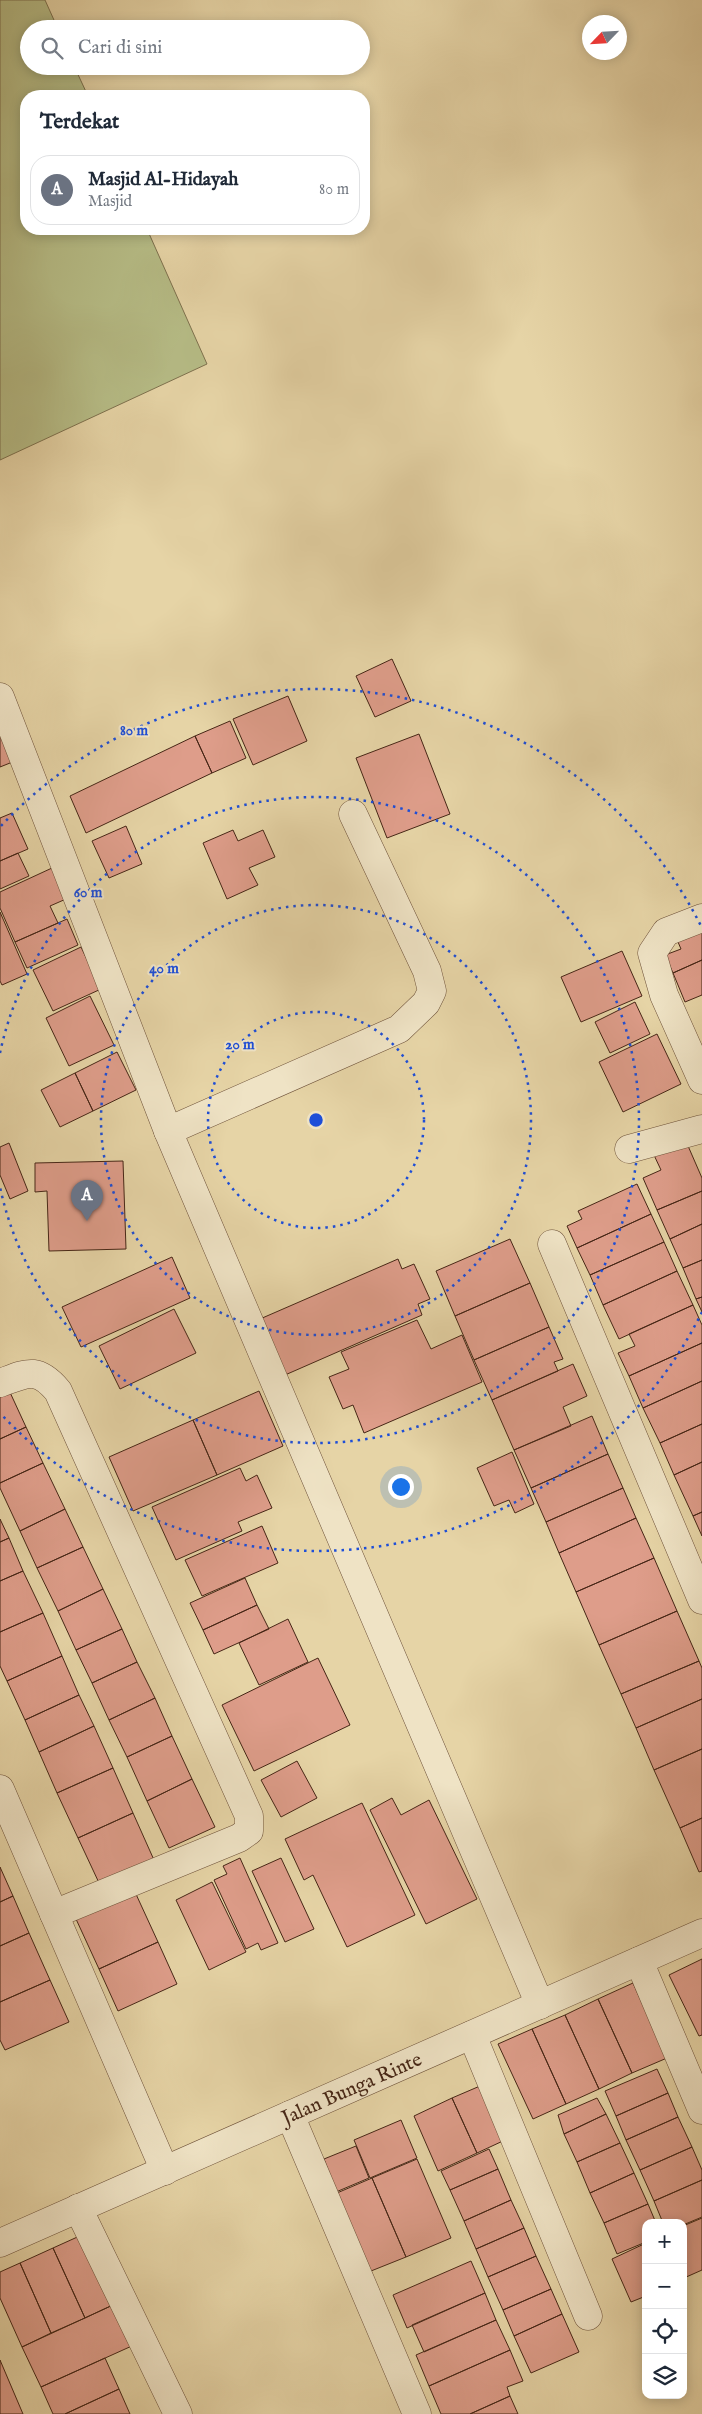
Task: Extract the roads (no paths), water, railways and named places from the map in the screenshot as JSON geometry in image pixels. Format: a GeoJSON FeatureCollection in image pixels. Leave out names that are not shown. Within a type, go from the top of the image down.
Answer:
{"type":"FeatureCollection","features":[{"type":"Feature","properties":{"kind":"street"},"geometry":{"type":"LineString","coordinates":[[0,697],[168,1132],[540,2005]]}},
{"type":"Feature","properties":{"kind":"street"},"geometry":{"type":"LineString","coordinates":[[168,1132],[400,1029],[426,1003],[432,991],[427,971],[353,814]]}},
{"type":"Feature","properties":{"kind":"street"},"geometry":{"type":"LineString","coordinates":[[702,918],[666,932],[652,952],[664,995],[702,1080]]}},
{"type":"Feature","properties":{"kind":"street"},"geometry":{"type":"LineString","coordinates":[[629,1149],[702,1129]]}},
{"type":"Feature","properties":{"kind":"street"},"geometry":{"type":"LineString","coordinates":[[552,1244],[702,1600]]}},
{"type":"Feature","properties":{"kind":"street"},"geometry":{"type":"LineString","coordinates":[[0,1383],[28,1373],[46,1378],[58,1391],[249,1816],[249,1831],[239,1838],[54,1914]]}},
{"type":"Feature","properties":{"kind":"street"},"geometry":{"type":"LineString","coordinates":[[0,1789],[165,2171]]}},
{"type":"Feature","properties":{"kind":"street","name":"Jalan Bunga Rinte"},"geometry":{"type":"LineString","coordinates":[[0,2243],[702,1933]]}},
{"type":"Feature","properties":{"kind":"street"},"geometry":{"type":"LineString","coordinates":[[639,1961],[702,2110]]}},
{"type":"Feature","properties":{"kind":"street"},"geometry":{"type":"LineString","coordinates":[[472,2035],[588,2316]]}},
{"type":"Feature","properties":{"kind":"street"},"geometry":{"type":"LineString","coordinates":[[290,2115],[417,2414]]}},
{"type":"Feature","properties":{"kind":"street"},"geometry":{"type":"LineString","coordinates":[[78,2208],[178,2414]]}},
{"type":"Feature","properties":{"kind":"place","name":"Masjid Al-Hidayah"},"geometry":{"type":"Point","coordinates":[87,1221]}}]}
